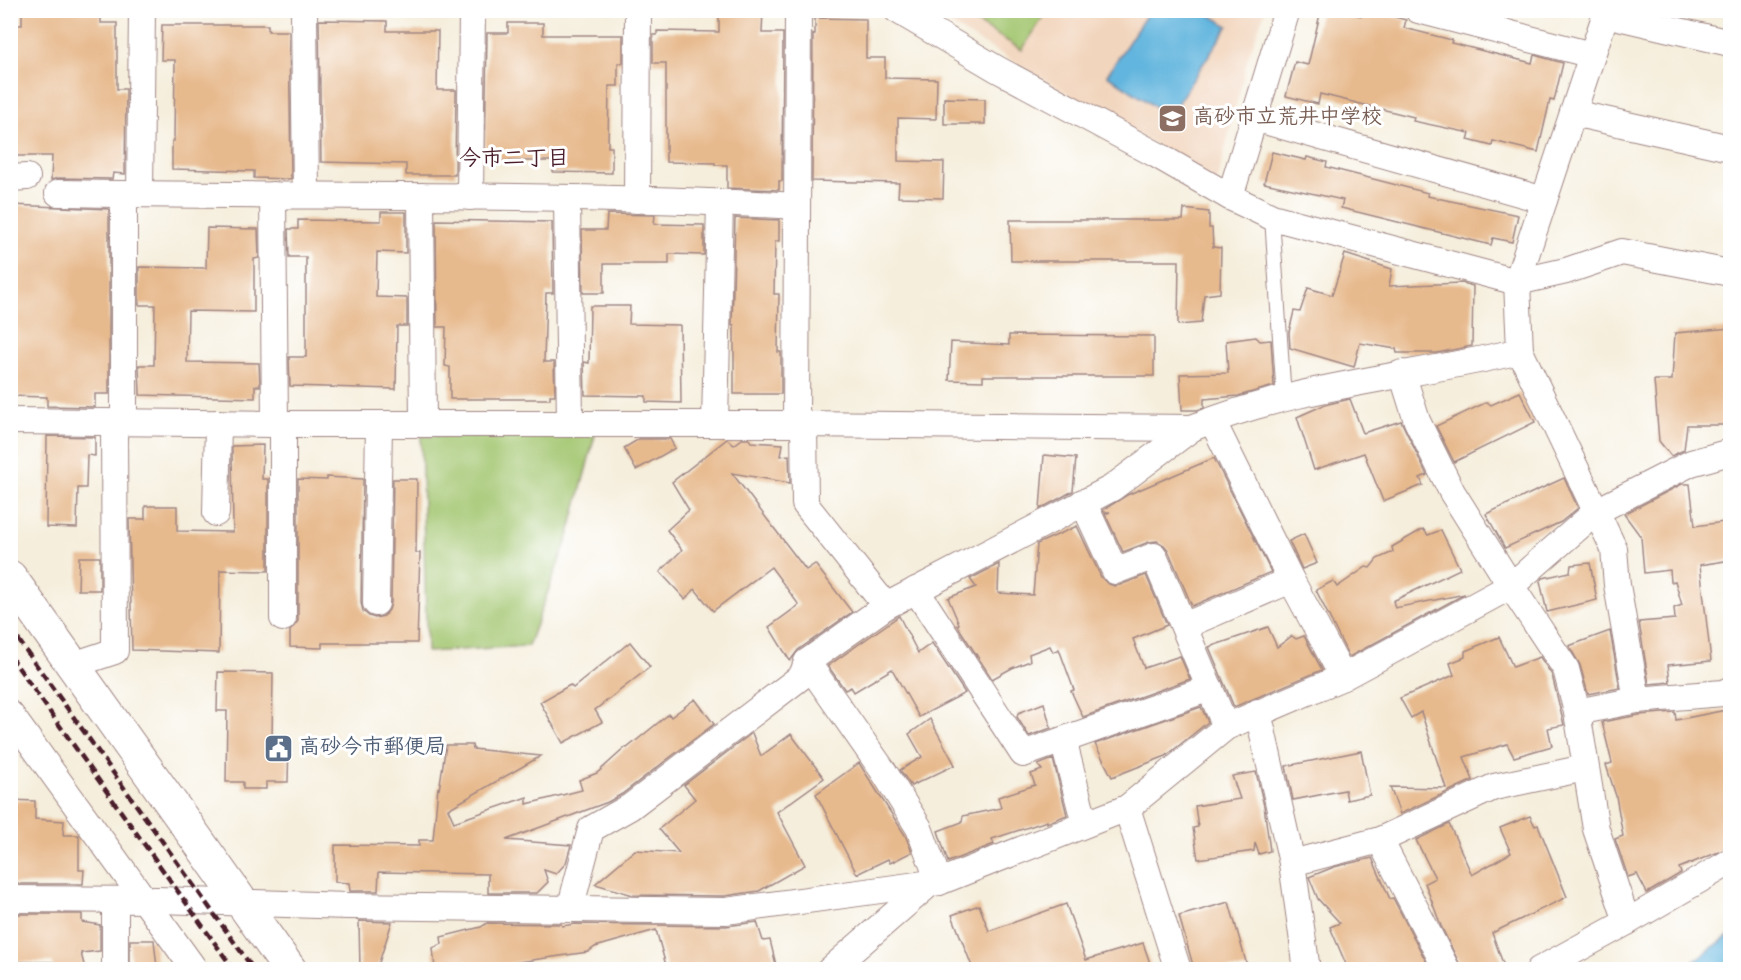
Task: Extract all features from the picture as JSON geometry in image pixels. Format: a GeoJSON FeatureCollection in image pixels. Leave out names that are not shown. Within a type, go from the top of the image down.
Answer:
{"type":"FeatureCollection","features":[{"type":"Feature","properties":{"kind":"street"},"geometry":{"type":"LineString","coordinates":[[74,665],[116,651],[119,423],[142,10]]}},
{"type":"Feature","properties":{"kind":"street"},"geometry":{"type":"LineString","coordinates":[[304,10],[306,195]]}},
{"type":"Feature","properties":{"kind":"street"},"geometry":{"type":"LineString","coordinates":[[470,197],[472,10]]}},
{"type":"Feature","properties":{"kind":"street"},"geometry":{"type":"LineString","coordinates":[[637,200],[638,10]]}},
{"type":"Feature","properties":{"kind":"street"},"geometry":{"type":"LineString","coordinates":[[798,10],[796,206],[800,424],[805,504],[886,606]]}},
{"type":"Feature","properties":{"kind":"street"},"geometry":{"type":"LineString","coordinates":[[897,10],[997,69],[1230,197],[1272,217],[1517,282],[1566,271],[1622,252],[1731,273]]}},
{"type":"Feature","properties":{"kind":"street"},"geometry":{"type":"LineString","coordinates":[[1230,197],[1287,10]]}},
{"type":"Feature","properties":{"kind":"street"},"geometry":{"type":"LineString","coordinates":[[1418,10],[1592,55]]}},
{"type":"Feature","properties":{"kind":"street"},"geometry":{"type":"LineString","coordinates":[[1637,700],[1617,585],[1614,549],[1520,351],[1517,282],[1606,12],[1731,43]]}},
{"type":"Feature","properties":{"kind":"street"},"geometry":{"type":"LineString","coordinates":[[1573,113],[1731,148]]}},
{"type":"Feature","properties":{"kind":"street"},"geometry":{"type":"LineString","coordinates":[[1254,118],[1544,200]]}},
{"type":"Feature","properties":{"kind":"street"},"geometry":{"type":"LineString","coordinates":[[58,192],[567,198],[796,206]]}},
{"type":"Feature","properties":{"kind":"street"},"geometry":{"type":"LineString","coordinates":[[273,195],[283,618]]}},
{"type":"Feature","properties":{"kind":"street"},"geometry":{"type":"LineString","coordinates":[[421,196],[423,424]]}},
{"type":"Feature","properties":{"kind":"street"},"geometry":{"type":"LineString","coordinates":[[567,198],[570,424]]}},
{"type":"Feature","properties":{"kind":"street"},"geometry":{"type":"LineString","coordinates":[[716,424],[720,202]]}},
{"type":"Feature","properties":{"kind":"street"},"geometry":{"type":"LineString","coordinates":[[10,421],[279,424],[1202,424],[1284,399],[1520,351]]}},
{"type":"Feature","properties":{"kind":"street"},"geometry":{"type":"LineString","coordinates":[[1402,374],[1417,421],[1452,492],[1566,669],[1577,712],[1596,829],[1627,922]]}},
{"type":"Feature","properties":{"kind":"street"},"geometry":{"type":"LineString","coordinates":[[216,513],[219,423]]}},
{"type":"Feature","properties":{"kind":"street"},"geometry":{"type":"LineString","coordinates":[[376,603],[379,424]]}},
{"type":"Feature","properties":{"kind":"street"},"geometry":{"type":"LineString","coordinates":[[570,909],[591,829],[630,807],[802,676],[807,662],[886,606],[1112,488],[1202,424]]}},
{"type":"Feature","properties":{"kind":"street"},"geometry":{"type":"LineString","coordinates":[[1202,424],[1343,677]]}},
{"type":"Feature","properties":{"kind":"street"},"geometry":{"type":"LineString","coordinates":[[10,899],[726,911],[934,883],[1127,808],[1226,727],[1343,677],[1511,586],[1597,511],[1691,463],[1731,452]]}},
{"type":"Feature","properties":{"kind":"street"},"geometry":{"type":"LineString","coordinates":[[1083,502],[1116,571],[1154,556],[1226,727]]}},
{"type":"Feature","properties":{"kind":"street"},"geometry":{"type":"LineString","coordinates":[[10,577],[290,969]]}},
{"type":"Feature","properties":{"kind":"street"},"geometry":{"type":"LineString","coordinates":[[1184,626],[1291,580]]}},
{"type":"Feature","properties":{"kind":"street"},"geometry":{"type":"LineString","coordinates":[[915,590],[1023,754],[1210,688]]}},
{"type":"Feature","properties":{"kind":"street"},"geometry":{"type":"LineString","coordinates":[[807,662],[873,755],[919,828],[934,883]]}},
{"type":"Feature","properties":{"kind":"street"},"geometry":{"type":"LineString","coordinates":[[1577,712],[1637,700],[1723,693],[1731,690]]}},
{"type":"Feature","properties":{"kind":"street"},"geometry":{"type":"LineString","coordinates":[[1258,712],[1292,863],[1307,969]]}},
{"type":"Feature","properties":{"kind":"street"},"geometry":{"type":"LineString","coordinates":[[10,714],[195,969]]}},
{"type":"Feature","properties":{"kind":"street"},"geometry":{"type":"LineString","coordinates":[[1063,740],[1085,824]]}},
{"type":"Feature","properties":{"kind":"street"},"geometry":{"type":"LineString","coordinates":[[1292,863],[1380,840],[1494,787],[1585,768]]}},
{"type":"Feature","properties":{"kind":"street"},"geometry":{"type":"LineString","coordinates":[[1127,808],[1178,969]]}},
{"type":"Feature","properties":{"kind":"street"},"geometry":{"type":"LineString","coordinates":[[1380,840],[1447,969]]}},
{"type":"Feature","properties":{"kind":"street"},"geometry":{"type":"LineString","coordinates":[[1539,969],[1731,862]]}},
{"type":"Feature","properties":{"kind":"street"},"geometry":{"type":"LineString","coordinates":[[830,969],[934,883]]}},
{"type":"Feature","properties":{"kind":"street"},"geometry":{"type":"LineString","coordinates":[[115,900],[115,969]]}},
{"type":"Feature","properties":{"kind":"lane"},"geometry":{"type":"LineString","coordinates":[[1272,217],[1284,399]]}},
{"type":"Feature","properties":{"kind":"shaded area","name":"高砂市立荒井中学校"},"geometry":{"type":"Polygon","coordinates":[[[928,11],[1265,11],[1248,57],[1217,181],[928,11]]]}},
{"type":"Feature","properties":{"kind":"green space"},"geometry":{"type":"Polygon","coordinates":[[[958,11],[1047,11],[1022,50],[958,11]]]}},
{"type":"Feature","properties":{"kind":"green space"},"geometry":{"type":"Polygon","coordinates":[[[595,435],[569,534],[528,646],[427,652],[421,436],[595,435]]]}},
{"type":"Feature","properties":{"kind":"water"},"geometry":{"type":"Polygon","coordinates":[[[1149,11],[1204,11],[1228,26],[1169,116],[1107,75],[1149,11]]]}},
{"type":"Feature","properties":{"kind":"water"},"geometry":{"type":"Polygon","coordinates":[[[1730,935],[1730,969],[1683,969],[1730,935]]]}},
{"type":"Feature","properties":{"kind":"building"},"geometry":{"type":"Polygon","coordinates":[[[22,10],[101,10],[101,23],[117,23],[117,89],[126,89],[125,174],[113,173],[112,179],[58,178],[51,180],[52,156],[10,156],[10,25],[22,25],[22,10]]]}},
{"type":"Feature","properties":{"kind":"building"},"geometry":{"type":"Polygon","coordinates":[[[719,10],[763,10],[762,33],[783,33],[782,181],[779,181],[779,190],[727,188],[727,165],[666,162],[666,63],[653,63],[653,35],[657,35],[657,31],[719,32],[719,10]]]}},
{"type":"Feature","properties":{"kind":"building"},"geometry":{"type":"Polygon","coordinates":[[[1321,10],[1338,10],[1362,16],[1364,10],[1369,10],[1406,20],[1404,28],[1452,40],[1451,43],[1532,63],[1534,55],[1563,63],[1554,101],[1550,100],[1538,152],[1493,141],[1492,146],[1468,140],[1470,133],[1413,121],[1414,117],[1320,94],[1318,104],[1286,96],[1295,62],[1308,65],[1321,10]]]}},
{"type":"Feature","properties":{"kind":"building"},"geometry":{"type":"Polygon","coordinates":[[[815,18],[866,19],[866,58],[885,58],[885,78],[937,79],[936,119],[898,118],[898,161],[944,162],[943,198],[898,197],[899,183],[812,181],[815,18]]]}},
{"type":"Feature","properties":{"kind":"building"},"geometry":{"type":"Polygon","coordinates":[[[319,20],[387,21],[387,31],[438,31],[437,90],[456,90],[455,175],[406,175],[406,164],[321,162],[319,20]]]}},
{"type":"Feature","properties":{"kind":"building"},"geometry":{"type":"Polygon","coordinates":[[[508,23],[543,23],[543,35],[623,35],[623,63],[618,63],[618,86],[609,86],[608,147],[612,147],[612,173],[553,172],[553,161],[485,161],[487,33],[508,33],[508,23]]]}},
{"type":"Feature","properties":{"kind":"building"},"geometry":{"type":"Polygon","coordinates":[[[162,25],[268,25],[268,31],[289,31],[291,179],[254,178],[254,171],[172,169],[175,60],[161,60],[162,25]]]}},
{"type":"Feature","properties":{"kind":"building"},"geometry":{"type":"Polygon","coordinates":[[[944,98],[985,99],[985,124],[944,124],[944,98]]]}},
{"type":"Feature","properties":{"kind":"building"},"geometry":{"type":"Polygon","coordinates":[[[1272,152],[1327,162],[1326,167],[1428,193],[1427,196],[1518,215],[1512,242],[1493,238],[1491,245],[1341,208],[1343,200],[1264,183],[1272,152]]]}},
{"type":"Feature","properties":{"kind":"building"},"geometry":{"type":"Polygon","coordinates":[[[10,205],[109,209],[109,394],[95,394],[95,407],[47,406],[47,397],[10,396],[10,205]]]}},
{"type":"Feature","properties":{"kind":"building"},"geometry":{"type":"Polygon","coordinates":[[[1184,209],[1209,212],[1209,228],[1212,228],[1213,247],[1221,248],[1220,293],[1204,295],[1201,323],[1178,325],[1179,261],[1011,261],[1010,220],[1183,220],[1184,209]]]}},
{"type":"Feature","properties":{"kind":"building"},"geometry":{"type":"Polygon","coordinates":[[[381,212],[406,212],[406,253],[377,252],[376,297],[407,298],[407,326],[397,326],[396,389],[290,386],[289,357],[306,357],[306,257],[289,257],[288,229],[298,229],[298,220],[381,221],[381,212]]]}},
{"type":"Feature","properties":{"kind":"building"},"geometry":{"type":"Polygon","coordinates":[[[607,214],[655,215],[654,224],[704,225],[704,255],[669,254],[669,264],[604,264],[604,293],[583,293],[582,230],[606,230],[607,214]]]}},
{"type":"Feature","properties":{"kind":"building"},"geometry":{"type":"Polygon","coordinates":[[[735,218],[779,220],[779,241],[775,241],[774,294],[779,294],[778,352],[781,352],[781,394],[734,394],[734,325],[732,325],[735,218]]]}},
{"type":"Feature","properties":{"kind":"building"},"geometry":{"type":"Polygon","coordinates":[[[436,220],[552,222],[553,293],[546,293],[544,362],[554,362],[555,395],[550,395],[550,399],[450,399],[450,367],[445,366],[446,327],[437,327],[436,220]]]}},
{"type":"Feature","properties":{"kind":"building"},"geometry":{"type":"Polygon","coordinates":[[[207,228],[258,229],[259,258],[254,259],[254,312],[188,311],[187,362],[259,363],[260,386],[255,386],[255,398],[140,395],[139,365],[154,365],[155,305],[139,305],[139,267],[206,268],[207,228]]]}},
{"type":"Feature","properties":{"kind":"building"},"geometry":{"type":"Polygon","coordinates":[[[1345,254],[1392,269],[1389,286],[1462,283],[1473,286],[1472,346],[1437,353],[1397,353],[1396,349],[1360,343],[1354,367],[1290,348],[1289,332],[1294,311],[1300,312],[1308,288],[1332,295],[1345,254]]]}},
{"type":"Feature","properties":{"kind":"building"},"geometry":{"type":"Polygon","coordinates":[[[590,306],[630,306],[629,324],[680,325],[681,403],[646,402],[646,396],[585,395],[584,362],[589,363],[590,306]]]}},
{"type":"Feature","properties":{"kind":"building"},"geometry":{"type":"Polygon","coordinates":[[[1731,328],[1731,425],[1687,425],[1684,450],[1671,456],[1659,441],[1654,380],[1672,380],[1675,333],[1731,328]]]}},
{"type":"Feature","properties":{"kind":"building"},"geometry":{"type":"Polygon","coordinates":[[[1009,335],[1154,336],[1154,376],[983,376],[983,381],[949,380],[951,342],[1009,345],[1009,335]]]}},
{"type":"Feature","properties":{"kind":"building"},"geometry":{"type":"Polygon","coordinates":[[[1256,337],[1260,341],[1271,340],[1274,386],[1238,396],[1204,399],[1204,408],[1182,410],[1180,374],[1228,373],[1226,341],[1256,337]]]}},
{"type":"Feature","properties":{"kind":"building"},"geometry":{"type":"Polygon","coordinates":[[[1520,392],[1535,422],[1454,462],[1436,426],[1487,402],[1491,405],[1520,392]]]}},
{"type":"Feature","properties":{"kind":"building"},"geometry":{"type":"Polygon","coordinates":[[[1350,399],[1363,433],[1401,421],[1427,475],[1420,478],[1423,485],[1383,501],[1364,453],[1314,470],[1297,417],[1324,405],[1350,399]]]}},
{"type":"Feature","properties":{"kind":"building"},"geometry":{"type":"Polygon","coordinates":[[[47,436],[95,437],[95,456],[87,455],[86,488],[78,488],[77,528],[46,527],[47,436]]]}},
{"type":"Feature","properties":{"kind":"building"},"geometry":{"type":"Polygon","coordinates":[[[639,439],[670,439],[675,448],[636,470],[624,448],[639,439]]]}},
{"type":"Feature","properties":{"kind":"building"},"geometry":{"type":"Polygon","coordinates":[[[727,439],[734,445],[742,439],[749,439],[751,442],[783,444],[781,456],[789,455],[790,483],[732,473],[806,570],[815,564],[852,612],[798,650],[790,661],[769,627],[799,605],[771,567],[713,611],[695,589],[685,599],[660,572],[682,550],[667,530],[689,510],[672,482],[727,439]]]}},
{"type":"Feature","properties":{"kind":"building"},"geometry":{"type":"Polygon","coordinates":[[[263,445],[262,479],[268,479],[268,571],[220,570],[219,653],[132,650],[129,519],[145,519],[145,506],[177,506],[177,531],[233,532],[232,446],[263,445]]]}},
{"type":"Feature","properties":{"kind":"building"},"geometry":{"type":"Polygon","coordinates":[[[1044,455],[1076,458],[1073,491],[1040,509],[1044,455]]]}},
{"type":"Feature","properties":{"kind":"building"},"geometry":{"type":"Polygon","coordinates":[[[1214,458],[1271,572],[1192,606],[1164,545],[1157,541],[1149,542],[1123,552],[1105,514],[1110,512],[1103,510],[1127,495],[1214,458]]]}},
{"type":"Feature","properties":{"kind":"building"},"geometry":{"type":"Polygon","coordinates":[[[327,477],[363,479],[361,603],[363,611],[375,618],[384,616],[391,603],[393,479],[417,479],[416,553],[420,553],[417,643],[322,643],[322,648],[290,647],[290,631],[298,621],[298,479],[327,480],[327,477]]]}},
{"type":"Feature","properties":{"kind":"building"},"geometry":{"type":"Polygon","coordinates":[[[1564,478],[1578,508],[1561,522],[1505,548],[1486,514],[1564,478]]]}},
{"type":"Feature","properties":{"kind":"building"},"geometry":{"type":"Polygon","coordinates":[[[1682,484],[1690,484],[1695,526],[1731,521],[1731,560],[1700,565],[1711,661],[1668,665],[1670,682],[1649,684],[1639,622],[1675,619],[1674,608],[1682,605],[1675,581],[1671,582],[1670,570],[1644,573],[1641,537],[1624,514],[1682,484]]]}},
{"type":"Feature","properties":{"kind":"building"},"geometry":{"type":"Polygon","coordinates":[[[1077,526],[1101,577],[1107,583],[1114,586],[1120,585],[1146,575],[1167,625],[1133,639],[1144,668],[1180,656],[1190,679],[1083,717],[1071,691],[1074,690],[1059,649],[1053,652],[1050,646],[1029,654],[1030,661],[992,679],[957,625],[959,624],[948,598],[976,587],[970,579],[999,564],[998,593],[1033,595],[1037,544],[1077,526]]]}},
{"type":"Feature","properties":{"kind":"building"},"geometry":{"type":"Polygon","coordinates":[[[1423,529],[1428,535],[1441,530],[1460,569],[1393,601],[1395,608],[1465,594],[1349,657],[1316,590],[1333,581],[1337,587],[1366,567],[1370,568],[1377,559],[1393,552],[1392,547],[1423,529]]]}},
{"type":"Feature","properties":{"kind":"building"},"geometry":{"type":"Polygon","coordinates":[[[1304,534],[1317,563],[1302,569],[1289,541],[1304,534]]]}},
{"type":"Feature","properties":{"kind":"building"},"geometry":{"type":"Polygon","coordinates":[[[79,557],[100,557],[100,590],[78,590],[79,557]]]}},
{"type":"Feature","properties":{"kind":"building"},"geometry":{"type":"Polygon","coordinates":[[[1590,563],[1597,600],[1547,612],[1540,581],[1543,578],[1570,572],[1571,565],[1590,563]]]}},
{"type":"Feature","properties":{"kind":"building"},"geometry":{"type":"Polygon","coordinates":[[[899,616],[918,653],[932,643],[965,693],[919,717],[892,669],[854,692],[851,687],[845,690],[828,666],[899,616]]]}},
{"type":"Feature","properties":{"kind":"building"},"geometry":{"type":"Polygon","coordinates":[[[1268,627],[1277,647],[1292,636],[1296,639],[1304,636],[1322,670],[1234,707],[1209,647],[1268,627]]]}},
{"type":"Feature","properties":{"kind":"building"},"geometry":{"type":"Polygon","coordinates":[[[1610,631],[1620,688],[1588,694],[1580,665],[1569,646],[1610,631]]]}},
{"type":"Feature","properties":{"kind":"building"},"geometry":{"type":"Polygon","coordinates":[[[1499,637],[1513,667],[1540,657],[1552,675],[1564,725],[1548,728],[1552,746],[1514,757],[1507,744],[1464,757],[1473,780],[1400,814],[1390,787],[1446,788],[1421,712],[1411,718],[1400,698],[1454,675],[1450,663],[1465,657],[1465,651],[1499,637]]]}},
{"type":"Feature","properties":{"kind":"building"},"geometry":{"type":"Polygon","coordinates":[[[630,642],[650,667],[595,710],[602,722],[563,743],[540,702],[570,685],[573,688],[630,642]]]}},
{"type":"Feature","properties":{"kind":"building"},"geometry":{"type":"Polygon","coordinates":[[[218,672],[273,673],[272,741],[289,741],[288,782],[266,782],[266,789],[243,789],[243,782],[226,782],[227,711],[217,711],[218,672]]]}},
{"type":"Feature","properties":{"kind":"building"},"geometry":{"type":"Polygon","coordinates":[[[695,699],[714,724],[622,794],[608,802],[506,840],[571,845],[566,863],[556,874],[544,870],[548,882],[537,893],[488,893],[488,874],[379,872],[378,891],[350,891],[349,883],[335,882],[335,845],[419,846],[419,840],[433,840],[438,787],[439,790],[446,745],[472,745],[473,749],[541,756],[448,809],[454,822],[527,797],[527,804],[582,790],[579,780],[597,773],[669,714],[671,717],[695,699]]]}},
{"type":"Feature","properties":{"kind":"building"},"geometry":{"type":"Polygon","coordinates":[[[1044,703],[1051,728],[1029,736],[1017,717],[1018,713],[1044,703]]]}},
{"type":"Feature","properties":{"kind":"building"},"geometry":{"type":"Polygon","coordinates":[[[1201,707],[1208,722],[1166,756],[1112,777],[1095,744],[1201,707]]]}},
{"type":"Feature","properties":{"kind":"building"},"geometry":{"type":"Polygon","coordinates":[[[1731,709],[1731,847],[1679,868],[1681,873],[1647,893],[1637,874],[1628,877],[1615,839],[1623,836],[1616,796],[1606,765],[1612,763],[1602,722],[1639,715],[1675,712],[1676,720],[1731,709]]]}},
{"type":"Feature","properties":{"kind":"building"},"geometry":{"type":"Polygon","coordinates":[[[930,719],[955,765],[911,786],[900,770],[922,757],[909,734],[930,719]]]}},
{"type":"Feature","properties":{"kind":"building"},"geometry":{"type":"Polygon","coordinates":[[[752,733],[761,756],[791,734],[824,778],[777,812],[805,865],[759,891],[725,896],[633,895],[595,884],[635,850],[679,853],[659,829],[695,799],[684,785],[752,733]]]}},
{"type":"Feature","properties":{"kind":"building"},"geometry":{"type":"Polygon","coordinates":[[[1361,751],[1370,795],[1347,800],[1345,790],[1293,800],[1286,766],[1361,751]]]}},
{"type":"Feature","properties":{"kind":"building"},"geometry":{"type":"Polygon","coordinates":[[[1053,759],[1067,815],[992,839],[994,844],[948,862],[938,831],[962,822],[963,816],[1001,808],[998,797],[1035,785],[1031,774],[1042,770],[1038,765],[1053,759]]]}},
{"type":"Feature","properties":{"kind":"building"},"geometry":{"type":"Polygon","coordinates":[[[859,763],[905,835],[912,852],[890,863],[888,859],[857,874],[816,794],[859,763]]]}},
{"type":"Feature","properties":{"kind":"building"},"geometry":{"type":"Polygon","coordinates":[[[1256,772],[1264,806],[1270,851],[1259,854],[1255,843],[1254,851],[1198,859],[1193,828],[1198,827],[1195,806],[1240,799],[1232,776],[1256,772]]]}},
{"type":"Feature","properties":{"kind":"building"},"geometry":{"type":"Polygon","coordinates":[[[10,800],[35,801],[35,819],[64,821],[63,835],[79,835],[79,870],[84,870],[83,884],[10,884],[10,800]]]}},
{"type":"Feature","properties":{"kind":"building"},"geometry":{"type":"Polygon","coordinates":[[[1530,816],[1535,826],[1538,825],[1567,897],[1492,933],[1505,969],[1462,969],[1441,926],[1425,883],[1435,878],[1416,840],[1449,824],[1472,875],[1511,853],[1500,828],[1530,816]]]}},
{"type":"Feature","properties":{"kind":"building"},"geometry":{"type":"Polygon","coordinates":[[[1372,858],[1390,899],[1393,898],[1430,969],[1348,969],[1330,927],[1340,923],[1318,899],[1309,877],[1334,867],[1372,858]]]}},
{"type":"Feature","properties":{"kind":"building"},"geometry":{"type":"Polygon","coordinates":[[[1229,902],[1248,969],[1194,969],[1179,916],[1229,902]]]}},
{"type":"Feature","properties":{"kind":"building"},"geometry":{"type":"Polygon","coordinates":[[[1066,904],[1086,960],[1143,943],[1152,969],[973,969],[952,915],[979,905],[989,931],[1066,904]]]}},
{"type":"Feature","properties":{"kind":"building"},"geometry":{"type":"Polygon","coordinates":[[[10,914],[82,914],[82,922],[100,925],[100,951],[81,953],[85,969],[53,969],[53,962],[10,962],[10,914]]]}},
{"type":"Feature","properties":{"kind":"building"},"geometry":{"type":"Polygon","coordinates":[[[359,921],[392,922],[377,969],[360,969],[359,921]]]}},
{"type":"Feature","properties":{"kind":"building"},"geometry":{"type":"Polygon","coordinates":[[[757,922],[763,941],[770,940],[777,969],[667,969],[656,930],[595,947],[588,952],[470,969],[435,969],[433,948],[442,944],[441,937],[481,927],[487,923],[561,924],[562,926],[575,924],[726,926],[757,922]]]}},
{"type":"Feature","properties":{"kind":"building"},"geometry":{"type":"Polygon","coordinates":[[[130,940],[154,940],[157,968],[130,968],[130,940]]]}},
{"type":"Feature","properties":{"kind":"railway"},"geometry":{"type":"LineString","coordinates":[[10,628],[254,970]]}},
{"type":"Feature","properties":{"kind":"railway"},"geometry":{"type":"LineString","coordinates":[[10,656],[234,970]]}},
{"type":"Feature","properties":{"kind":"place","name":"高砂市立荒井中学校"},"geometry":{"type":"Point","coordinates":[1172,119]}},
{"type":"Feature","properties":{"kind":"place","name":"高砂今市郵便局"},"geometry":{"type":"Point","coordinates":[278,749]}},
{"type":"Feature","properties":{"kind":"district","name":"今市二丁目"},"geometry":{"type":"Point","coordinates":[514,160]}}]}
